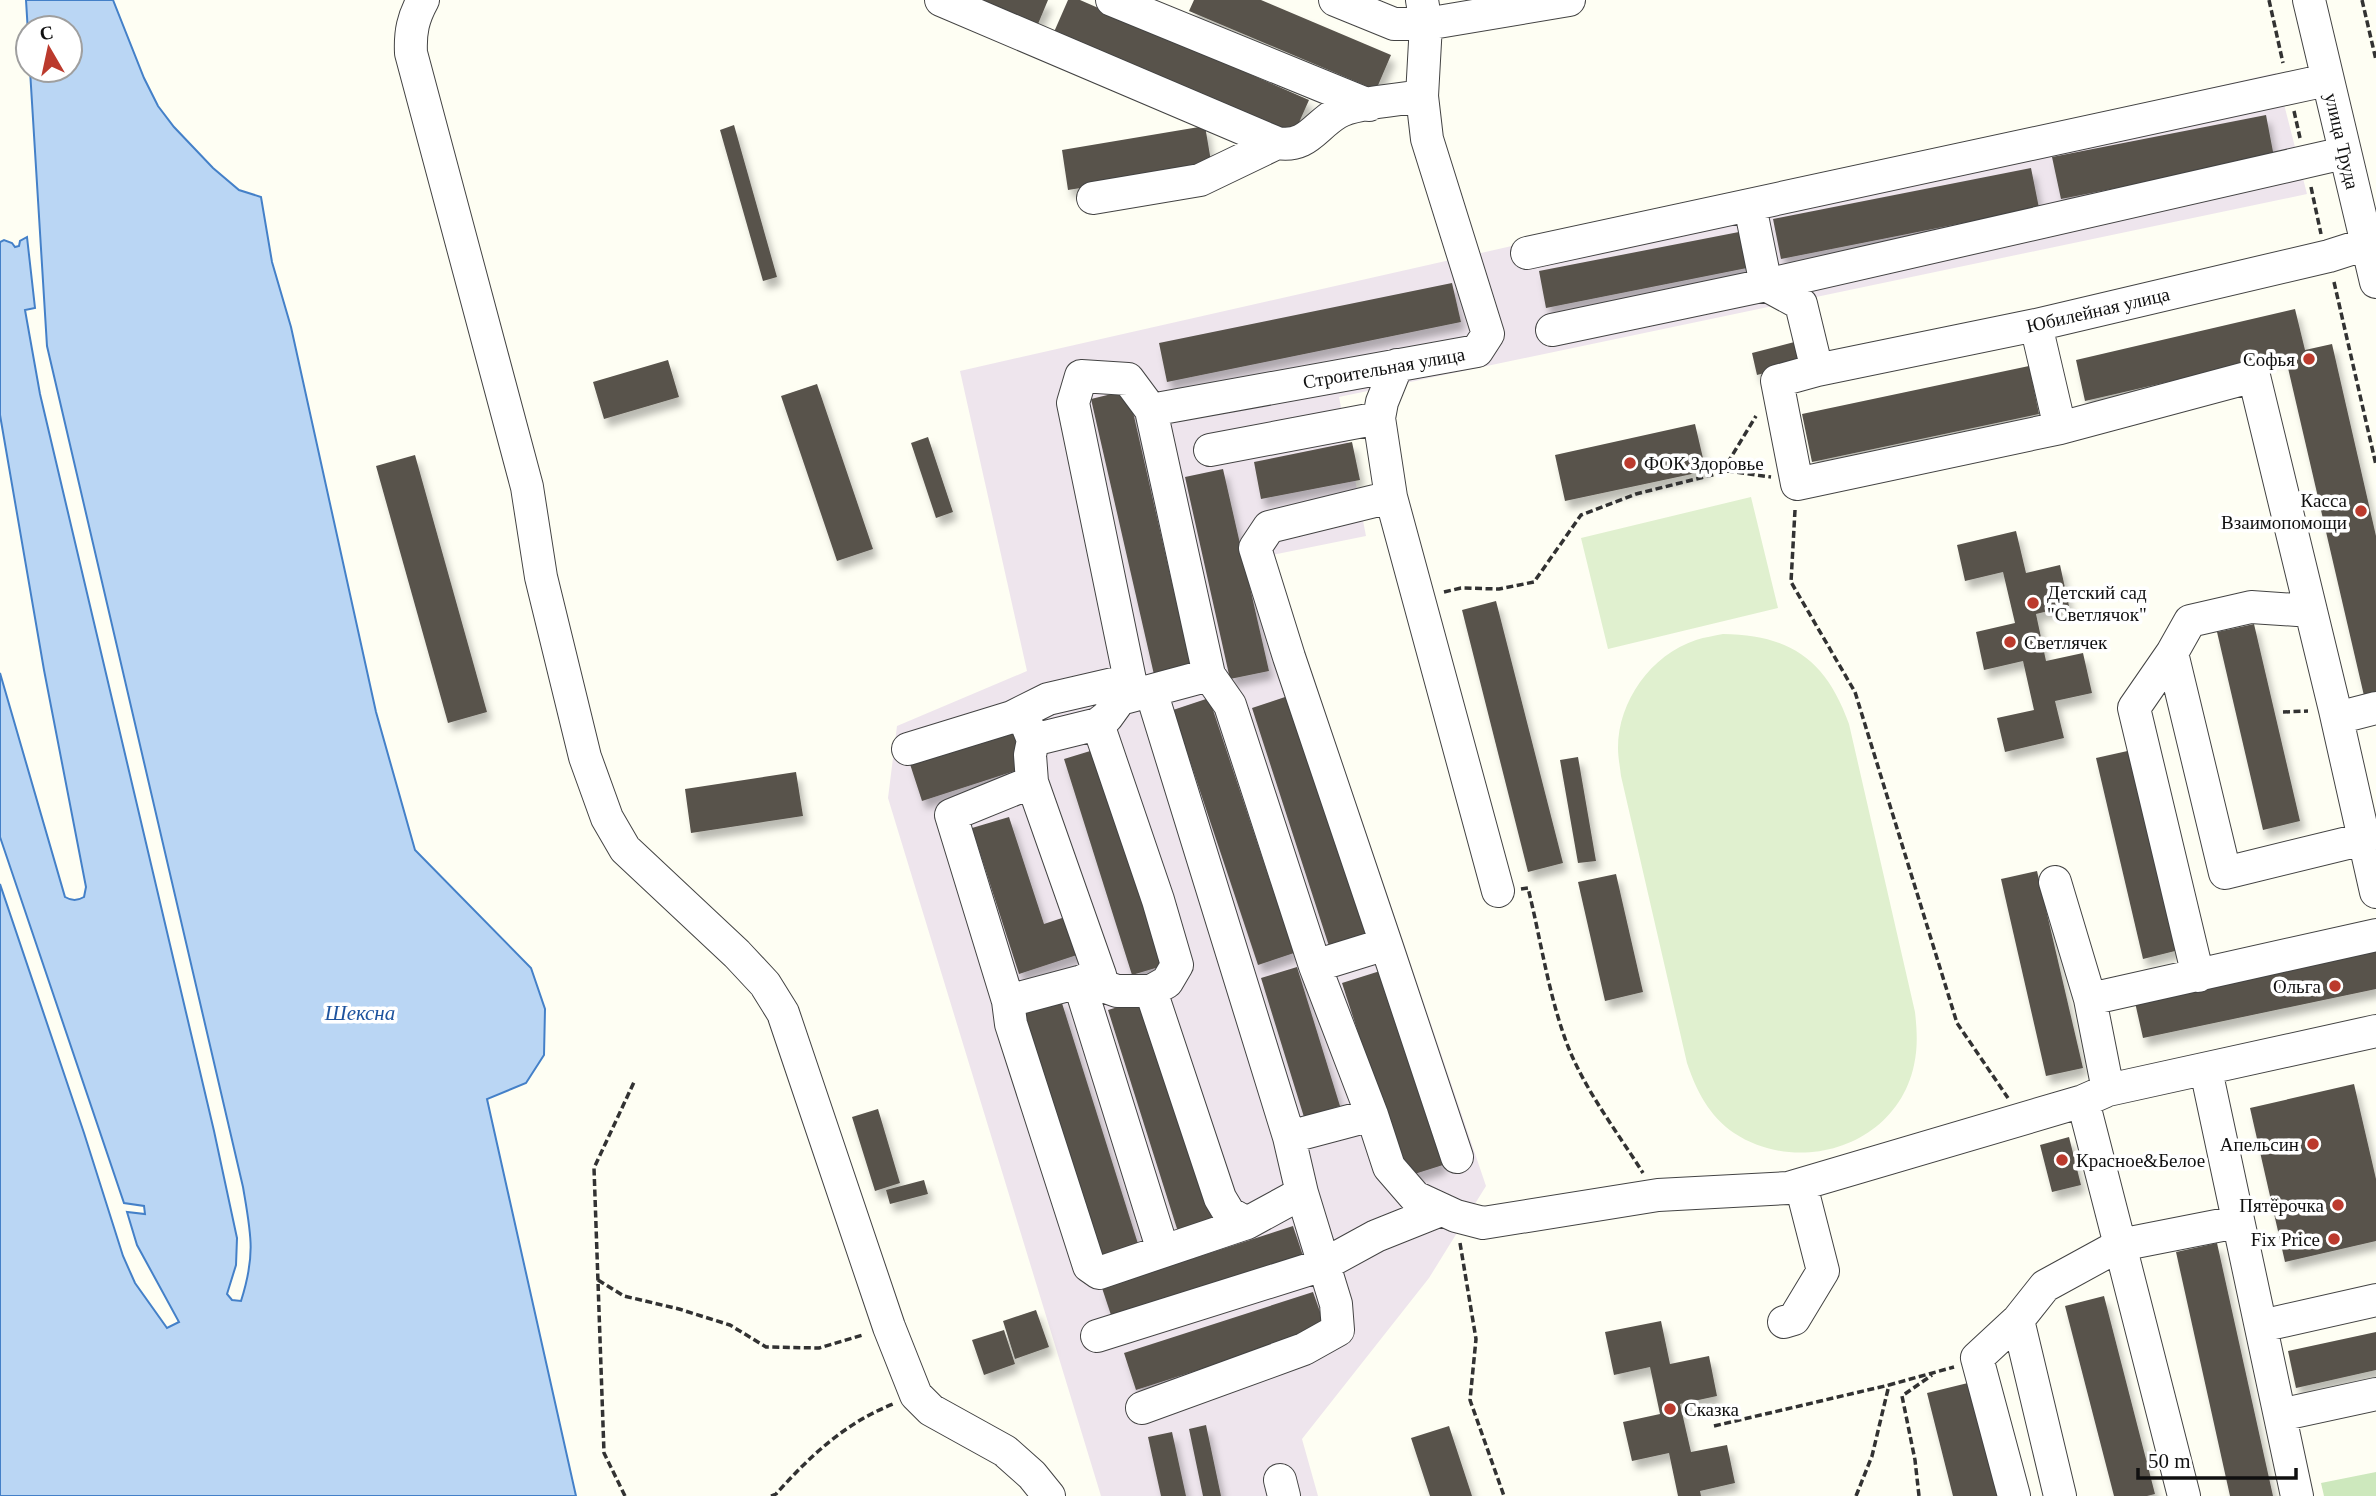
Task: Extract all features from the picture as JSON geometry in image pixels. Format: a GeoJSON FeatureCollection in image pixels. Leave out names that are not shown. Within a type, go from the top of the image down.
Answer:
{"type":"FeatureCollection","features":[{"type":"Feature","properties":{"kind":"street"},"geometry":{"type":"LineString","coordinates":[[942,0],[1277,143],[1290,145],[1304,140],[1337,113],[1349,108],[1422,96],[1424,12]]}},
{"type":"Feature","properties":{"kind":"street"},"geometry":{"type":"LineString","coordinates":[[1112,0],[1369,105]]}},
{"type":"Feature","properties":{"kind":"street"},"geometry":{"type":"LineString","coordinates":[[1335,0],[1394,24],[1424,12],[1569,0]]}},
{"type":"Feature","properties":{"kind":"street","name":"улица Труда"},"geometry":{"type":"LineString","coordinates":[[2309,0],[2344,153],[2371,243],[2376,282]]}},
{"type":"Feature","properties":{"kind":"street"},"geometry":{"type":"LineString","coordinates":[[418,8],[410,35],[411,53],[527,487],[541,577],[585,758],[607,818],[625,849],[737,954],[765,984],[783,1013],[890,1327],[916,1395],[931,1410],[1005,1451],[1032,1475],[1049,1496]]}},
{"type":"Feature","properties":{"kind":"street"},"geometry":{"type":"LineString","coordinates":[[1527,253],[2327,80]]}},
{"type":"Feature","properties":{"kind":"street","name":"Строительная улица"},"geometry":{"type":"LineString","coordinates":[[1152,410],[1476,351],[1488,334],[1427,139],[1422,96]]}},
{"type":"Feature","properties":{"kind":"street"},"geometry":{"type":"LineString","coordinates":[[1093,198],[1200,180],[1277,143]]}},
{"type":"Feature","properties":{"kind":"street"},"geometry":{"type":"LineString","coordinates":[[1552,330],[1766,285],[2344,153]]}},
{"type":"Feature","properties":{"kind":"street"},"geometry":{"type":"LineString","coordinates":[[1750,206],[1766,285]]}},
{"type":"Feature","properties":{"kind":"street","name":"Юбилейная улица"},"geometry":{"type":"LineString","coordinates":[[1797,484],[1777,382],[1817,370],[2036,325],[2329,256],[2371,243]]}},
{"type":"Feature","properties":{"kind":"street"},"geometry":{"type":"LineString","coordinates":[[1766,285],[1801,304],[1817,370]]}},
{"type":"Feature","properties":{"kind":"street"},"geometry":{"type":"LineString","coordinates":[[2036,325],[2060,428]]}},
{"type":"Feature","properties":{"kind":"street"},"geometry":{"type":"LineString","coordinates":[[1397,365],[1382,402],[1379,418],[1391,497],[1498,891]]}},
{"type":"Feature","properties":{"kind":"street"},"geometry":{"type":"LineString","coordinates":[[1142,1408],[1304,1349],[1338,1330],[1336,1304],[1243,984],[1133,690],[1073,403],[1081,376],[1128,379],[1152,410],[1209,675],[1230,705],[1315,966],[1389,1167],[1415,1197],[1448,1213],[1483,1223],[1658,1195],[1788,1188],[2095,1096],[2376,1031]]}},
{"type":"Feature","properties":{"kind":"street"},"geometry":{"type":"LineString","coordinates":[[1797,484],[2060,428],[2254,376],[2376,892]]}},
{"type":"Feature","properties":{"kind":"street"},"geometry":{"type":"LineString","coordinates":[[1210,450],[1379,418]]}},
{"type":"Feature","properties":{"kind":"street"},"geometry":{"type":"LineString","coordinates":[[1391,497],[1269,527],[1255,548],[1457,1157]]}},
{"type":"Feature","properties":{"kind":"street"},"geometry":{"type":"LineString","coordinates":[[2198,976],[2134,708],[2172,653],[2190,621],[2251,607],[2311,611]]}},
{"type":"Feature","properties":{"kind":"street"},"geometry":{"type":"LineString","coordinates":[[2172,653],[2225,873],[2364,839]]}},
{"type":"Feature","properties":{"kind":"street"},"geometry":{"type":"LineString","coordinates":[[1163,1251],[1089,978],[1032,782],[1027,726],[1048,699],[1133,690],[1209,675]]}},
{"type":"Feature","properties":{"kind":"street"},"geometry":{"type":"LineString","coordinates":[[908,749],[1012,718],[1027,726],[1098,724],[1133,690]]}},
{"type":"Feature","properties":{"kind":"street"},"geometry":{"type":"LineString","coordinates":[[2337,718],[2376,708]]}},
{"type":"Feature","properties":{"kind":"street"},"geometry":{"type":"LineString","coordinates":[[1008,1001],[1089,978],[1117,991],[1151,991],[1167,982],[1177,965],[1158,900],[1098,724]]}},
{"type":"Feature","properties":{"kind":"street"},"geometry":{"type":"LineString","coordinates":[[1032,782],[951,815],[1008,1001],[1011,1024],[1089,1266],[1099,1273],[1247,1223],[1302,1194]]}},
{"type":"Feature","properties":{"kind":"street"},"geometry":{"type":"LineString","coordinates":[[2054,882],[2090,999],[2095,1096],[2120,1245],[2184,1496]]}},
{"type":"Feature","properties":{"kind":"street"},"geometry":{"type":"LineString","coordinates":[[2090,999],[2376,935]]}},
{"type":"Feature","properties":{"kind":"street"},"geometry":{"type":"LineString","coordinates":[[1315,966],[1387,944]]}},
{"type":"Feature","properties":{"kind":"street"},"geometry":{"type":"LineString","coordinates":[[1151,991],[1220,1198],[1230,1213],[1247,1223]]}},
{"type":"Feature","properties":{"kind":"street"},"geometry":{"type":"LineString","coordinates":[[2206,1070],[2297,1496]]}},
{"type":"Feature","properties":{"kind":"street"},"geometry":{"type":"LineString","coordinates":[[1289,1137],[1372,1115]]}},
{"type":"Feature","properties":{"kind":"street"},"geometry":{"type":"LineString","coordinates":[[1784,1322],[1794,1319],[1822,1271],[1801,1185]]}},
{"type":"Feature","properties":{"kind":"street"},"geometry":{"type":"LineString","coordinates":[[1097,1336],[1323,1265],[1376,1236],[1448,1213]]}},
{"type":"Feature","properties":{"kind":"street"},"geometry":{"type":"LineString","coordinates":[[2014,1496],[1977,1359],[2018,1320],[2045,1286],[2120,1245],[2237,1222]]}},
{"type":"Feature","properties":{"kind":"street"},"geometry":{"type":"LineString","coordinates":[[2261,1326],[2376,1300]]}},
{"type":"Feature","properties":{"kind":"street"},"geometry":{"type":"LineString","coordinates":[[2018,1320],[2060,1496]]}},
{"type":"Feature","properties":{"kind":"street"},"geometry":{"type":"LineString","coordinates":[[2280,1415],[2376,1394]]}},
{"type":"Feature","properties":{"kind":"path"},"geometry":{"type":"LineString","coordinates":[[2362,0],[2376,60]]}},
{"type":"Feature","properties":{"kind":"path"},"geometry":{"type":"LineString","coordinates":[[1722,472],[1757,415]]}},
{"type":"Feature","properties":{"kind":"path"},"geometry":{"type":"LineString","coordinates":[[1418,598],[1461,588],[1499,589],[1534,582],[1581,515],[1636,494],[1728,471],[1774,477],[1797,484],[1791,582],[1855,692],[1957,1023],[2022,1118]]}},
{"type":"Feature","properties":{"kind":"path"},"geometry":{"type":"LineString","coordinates":[[1498,891],[1528,888],[1558,1015],[1569,1049],[1585,1081],[1658,1195]]}},
{"type":"Feature","properties":{"kind":"path"},"geometry":{"type":"LineString","coordinates":[[625,1496],[604,1453],[594,1168],[635,1080]]}},
{"type":"Feature","properties":{"kind":"path"},"geometry":{"type":"LineString","coordinates":[[1448,1213],[1476,1339],[1470,1400],[1504,1496]]}},
{"type":"Feature","properties":{"kind":"path"},"geometry":{"type":"LineString","coordinates":[[598,1280],[624,1296],[679,1308],[730,1325],[766,1348],[819,1348],[890,1327]]}},
{"type":"Feature","properties":{"kind":"path"},"geometry":{"type":"LineString","coordinates":[[1714,1426],[1889,1385],[1977,1359]]}},
{"type":"Feature","properties":{"kind":"path"},"geometry":{"type":"LineString","coordinates":[[1919,1496],[1902,1396],[1936,1373]]}},
{"type":"Feature","properties":{"kind":"path"},"geometry":{"type":"LineString","coordinates":[[1856,1496],[1872,1456],[1889,1385]]}},
{"type":"Feature","properties":{"kind":"path"},"geometry":{"type":"LineString","coordinates":[[771,1496],[776,1494],[807,1459],[867,1415],[916,1395]]}},
{"type":"Feature","properties":{"kind":"shaded area"},"geometry":{"type":"Polygon","coordinates":[[[2276,73],[2307,194],[1339,397],[1366,536],[1272,555],[1486,1186],[1429,1278],[1302,1439],[1318,1496],[1101,1496],[888,798],[897,726],[1027,671],[960,371],[2276,73]]]}},
{"type":"Feature","properties":{"kind":"green space"},"geometry":{"type":"Polygon","coordinates":[[[1751,497],[1778,608],[1608,649],[1581,538],[1751,497]]]}},
{"type":"Feature","properties":{"kind":"green space"},"geometry":{"type":"Polygon","coordinates":[[[1723,634],[1768,639],[1803,655],[1829,683],[1840,702],[1849,724],[1915,1012],[1917,1038],[1914,1065],[1904,1093],[1888,1116],[1867,1133],[1842,1146],[1815,1152],[1787,1152],[1760,1146],[1734,1133],[1717,1119],[1699,1093],[1687,1063],[1621,776],[1618,751],[1620,730],[1624,713],[1640,682],[1652,668],[1680,647],[1699,639],[1723,634]]]}},
{"type":"Feature","properties":{"kind":"green space"},"geometry":{"type":"Polygon","coordinates":[[[2376,1472],[2376,1496],[2324,1496],[2321,1483],[2376,1472]]]}},
{"type":"Feature","properties":{"kind":"water","name":"Шексна"},"geometry":{"type":"Polygon","coordinates":[[[26,0],[113,0],[158,106],[213,168],[239,190],[261,197],[272,262],[291,327],[376,712],[415,850],[531,968],[545,1009],[544,1055],[526,1083],[487,1099],[576,1496],[0,1496],[0,884],[123,1256],[135,1283],[167,1328],[179,1322],[137,1245],[127,1212],[145,1214],[144,1206],[124,1203],[0,837],[0,673],[65,897],[74,900],[84,897],[86,887],[44,670],[0,415],[0,242],[4,240],[15,247],[27,237],[35,308],[25,310],[40,394],[237,1238],[236,1265],[227,1294],[232,1300],[241,1301],[249,1270],[251,1244],[243,1187],[47,346],[31,84],[84,84],[84,14],[27,14],[26,0]]]}},
{"type":"Feature","properties":{"kind":"building"},"geometry":{"type":"Polygon","coordinates":[[[982,0],[1048,0],[1038,24],[982,0]]]}},
{"type":"Feature","properties":{"kind":"building"},"geometry":{"type":"Polygon","coordinates":[[[1068,0],[1080,0],[1309,100],[1293,136],[1054,32],[1068,0]]]}},
{"type":"Feature","properties":{"kind":"building"},"geometry":{"type":"Polygon","coordinates":[[[1194,0],[1261,0],[1391,55],[1376,90],[1189,11],[1194,0]]]}},
{"type":"Feature","properties":{"kind":"building"},"geometry":{"type":"Polygon","coordinates":[[[2266,115],[2274,157],[2061,199],[2052,157],[2266,115]]]}},
{"type":"Feature","properties":{"kind":"building"},"geometry":{"type":"Polygon","coordinates":[[[734,125],[777,277],[763,281],[720,130],[734,125]]]}},
{"type":"Feature","properties":{"kind":"building"},"geometry":{"type":"Polygon","coordinates":[[[1205,126],[1212,167],[1068,190],[1062,150],[1205,126]]]}},
{"type":"Feature","properties":{"kind":"building"},"geometry":{"type":"Polygon","coordinates":[[[2031,168],[2039,208],[1781,259],[1773,219],[2031,168]]]}},
{"type":"Feature","properties":{"kind":"building"},"geometry":{"type":"Polygon","coordinates":[[[1744,231],[1752,267],[1546,308],[1539,271],[1744,231]]]}},
{"type":"Feature","properties":{"kind":"building"},"geometry":{"type":"Polygon","coordinates":[[[1452,283],[1461,322],[1167,382],[1159,343],[1452,283]]]}},
{"type":"Feature","properties":{"kind":"building"},"geometry":{"type":"Polygon","coordinates":[[[2295,309],[2305,350],[2332,344],[2376,536],[2376,698],[2365,700],[2285,355],[2085,401],[2076,360],[2295,309]]]}},
{"type":"Feature","properties":{"kind":"building"},"geometry":{"type":"Polygon","coordinates":[[[1802,340],[1808,361],[1757,375],[1752,353],[1802,340]]]}},
{"type":"Feature","properties":{"kind":"building"},"geometry":{"type":"Polygon","coordinates":[[[668,360],[679,397],[604,419],[593,382],[668,360]]]}},
{"type":"Feature","properties":{"kind":"building"},"geometry":{"type":"Polygon","coordinates":[[[2029,366],[2039,414],[1812,462],[1802,414],[2029,366]]]}},
{"type":"Feature","properties":{"kind":"building"},"geometry":{"type":"Polygon","coordinates":[[[817,384],[873,549],[837,561],[781,396],[817,384]]]}},
{"type":"Feature","properties":{"kind":"building"},"geometry":{"type":"Polygon","coordinates":[[[1128,390],[1192,671],[1155,679],[1091,399],[1128,390]]]}},
{"type":"Feature","properties":{"kind":"building","name":"ФОК Здоровье"},"geometry":{"type":"Polygon","coordinates":[[[1695,424],[1706,471],[1565,501],[1555,455],[1695,424]]]}},
{"type":"Feature","properties":{"kind":"building"},"geometry":{"type":"Polygon","coordinates":[[[928,437],[953,512],[936,518],[911,443],[928,437]]]}},
{"type":"Feature","properties":{"kind":"building"},"geometry":{"type":"Polygon","coordinates":[[[1352,442],[1360,480],[1261,499],[1254,462],[1352,442]]]}},
{"type":"Feature","properties":{"kind":"building"},"geometry":{"type":"Polygon","coordinates":[[[415,455],[487,712],[448,723],[376,466],[415,455]]]}},
{"type":"Feature","properties":{"kind":"building"},"geometry":{"type":"Polygon","coordinates":[[[1223,469],[1269,671],[1230,679],[1185,477],[1223,469]]]}},
{"type":"Feature","properties":{"kind":"building","name":"Светлячек"},"geometry":{"type":"Polygon","coordinates":[[[2016,531],[2026,573],[2060,565],[2069,606],[2036,614],[2046,661],[2083,653],[2092,693],[2055,701],[2064,738],[2005,752],[1997,718],[2034,710],[2023,661],[1984,670],[1976,632],[2015,623],[2003,572],[1965,581],[1957,545],[2016,531]]]}},
{"type":"Feature","properties":{"kind":"building"},"geometry":{"type":"Polygon","coordinates":[[[1496,601],[1563,863],[1528,872],[1462,610],[1496,601]]]}},
{"type":"Feature","properties":{"kind":"building"},"geometry":{"type":"Polygon","coordinates":[[[2254,624],[2300,821],[2263,830],[2217,632],[2254,624]]]}},
{"type":"Feature","properties":{"kind":"building"},"geometry":{"type":"Polygon","coordinates":[[[1291,695],[1368,934],[1329,946],[1252,708],[1291,695]]]}},
{"type":"Feature","properties":{"kind":"building"},"geometry":{"type":"Polygon","coordinates":[[[1209,698],[1294,953],[1258,965],[1173,710],[1209,698]]]}},
{"type":"Feature","properties":{"kind":"building"},"geometry":{"type":"Polygon","coordinates":[[[1012,729],[1024,768],[922,801],[909,761],[1012,729]]]}},
{"type":"Feature","properties":{"kind":"building"},"geometry":{"type":"Polygon","coordinates":[[[1100,748],[1169,964],[1132,975],[1064,759],[1100,748]]]}},
{"type":"Feature","properties":{"kind":"building"},"geometry":{"type":"Polygon","coordinates":[[[2132,750],[2179,950],[2143,959],[2096,758],[2132,750]]]}},
{"type":"Feature","properties":{"kind":"building"},"geometry":{"type":"Polygon","coordinates":[[[1578,757],[1596,861],[1578,863],[1560,760],[1578,757]]]}},
{"type":"Feature","properties":{"kind":"building"},"geometry":{"type":"Polygon","coordinates":[[[796,772],[803,816],[691,833],[685,789],[796,772]]]}},
{"type":"Feature","properties":{"kind":"building"},"geometry":{"type":"Polygon","coordinates":[[[1009,817],[1044,924],[1068,916],[1080,954],[1019,974],[972,828],[1009,817]]]}},
{"type":"Feature","properties":{"kind":"building"},"geometry":{"type":"Polygon","coordinates":[[[2037,871],[2083,1068],[2046,1076],[2001,879],[2037,871]]]}},
{"type":"Feature","properties":{"kind":"building"},"geometry":{"type":"Polygon","coordinates":[[[1616,874],[1643,992],[1605,1001],[1578,882],[1616,874]]]}},
{"type":"Feature","properties":{"kind":"building"},"geometry":{"type":"Polygon","coordinates":[[[2376,946],[2376,989],[2143,1038],[2134,998],[2376,946]]]}},
{"type":"Feature","properties":{"kind":"building"},"geometry":{"type":"Polygon","coordinates":[[[1297,967],[1340,1106],[1304,1117],[1261,978],[1297,967]]]}},
{"type":"Feature","properties":{"kind":"building"},"geometry":{"type":"Polygon","coordinates":[[[1380,971],[1443,1165],[1405,1177],[1342,983],[1380,971]]]}},
{"type":"Feature","properties":{"kind":"building"},"geometry":{"type":"Polygon","coordinates":[[[1144,999],[1214,1224],[1179,1235],[1108,1010],[1144,999]]]}},
{"type":"Feature","properties":{"kind":"building"},"geometry":{"type":"Polygon","coordinates":[[[1061,1000],[1139,1247],[1102,1259],[1023,1011],[1061,1000]]]}},
{"type":"Feature","properties":{"kind":"building","name":"Апельсин"},"geometry":{"type":"Polygon","coordinates":[[[2354,1084],[2376,1179],[2376,1241],[2285,1262],[2250,1108],[2354,1084]]]}},
{"type":"Feature","properties":{"kind":"building"},"geometry":{"type":"Polygon","coordinates":[[[878,1109],[900,1183],[875,1191],[852,1117],[878,1109]]]}},
{"type":"Feature","properties":{"kind":"building"},"geometry":{"type":"Polygon","coordinates":[[[2069,1137],[2081,1185],[2052,1192],[2040,1145],[2069,1137]]]}},
{"type":"Feature","properties":{"kind":"building"},"geometry":{"type":"Polygon","coordinates":[[[924,1180],[928,1194],[890,1204],[886,1190],[924,1180]]]}},
{"type":"Feature","properties":{"kind":"building"},"geometry":{"type":"Polygon","coordinates":[[[1293,1226],[1305,1262],[1114,1324],[1102,1288],[1293,1226]]]}},
{"type":"Feature","properties":{"kind":"building"},"geometry":{"type":"Polygon","coordinates":[[[2217,1243],[2273,1496],[2230,1496],[2176,1252],[2217,1243]]]}},
{"type":"Feature","properties":{"kind":"building"},"geometry":{"type":"Polygon","coordinates":[[[1313,1292],[1326,1329],[1136,1390],[1124,1353],[1313,1292]]]}},
{"type":"Feature","properties":{"kind":"building"},"geometry":{"type":"Polygon","coordinates":[[[2104,1296],[2155,1494],[2147,1496],[2114,1496],[2065,1306],[2104,1296]]]}},
{"type":"Feature","properties":{"kind":"building"},"geometry":{"type":"Polygon","coordinates":[[[1036,1310],[1049,1347],[1015,1359],[1003,1321],[1036,1310]]]}},
{"type":"Feature","properties":{"kind":"building","name":"Сказка"},"geometry":{"type":"Polygon","coordinates":[[[1661,1321],[1670,1364],[1709,1356],[1717,1396],[1680,1404],[1691,1452],[1727,1445],[1735,1483],[1700,1491],[1701,1496],[1678,1496],[1669,1453],[1632,1461],[1623,1422],[1660,1414],[1650,1367],[1614,1375],[1605,1332],[1661,1321]]]}},
{"type":"Feature","properties":{"kind":"building"},"geometry":{"type":"Polygon","coordinates":[[[1004,1330],[1015,1364],[984,1375],[972,1340],[1004,1330]]]}},
{"type":"Feature","properties":{"kind":"building"},"geometry":{"type":"Polygon","coordinates":[[[2376,1332],[2376,1370],[2296,1388],[2288,1351],[2376,1332]]]}},
{"type":"Feature","properties":{"kind":"building"},"geometry":{"type":"Polygon","coordinates":[[[1972,1382],[2000,1496],[1953,1496],[1927,1393],[1972,1382]]]}},
{"type":"Feature","properties":{"kind":"building"},"geometry":{"type":"Polygon","coordinates":[[[1206,1425],[1221,1496],[1203,1496],[1189,1429],[1206,1425]]]}},
{"type":"Feature","properties":{"kind":"building"},"geometry":{"type":"Polygon","coordinates":[[[1449,1426],[1472,1496],[1430,1496],[1411,1438],[1449,1426]]]}},
{"type":"Feature","properties":{"kind":"building"},"geometry":{"type":"Polygon","coordinates":[[[1172,1432],[1186,1496],[1161,1496],[1148,1437],[1172,1432]]]}},
{"type":"Feature","properties":{"kind":"place","name":"Софья"},"geometry":{"type":"Point","coordinates":[2309,359]}},
{"type":"Feature","properties":{"kind":"place","name":"ФОК Здоровье"},"geometry":{"type":"Point","coordinates":[1630,463]}},
{"type":"Feature","properties":{"kind":"place","name":"Касса Взаимопомощи"},"geometry":{"type":"Point","coordinates":[2361,511]}},
{"type":"Feature","properties":{"kind":"place","name":"Детский сад \"Светлячок\""},"geometry":{"type":"Point","coordinates":[2033,603]}},
{"type":"Feature","properties":{"kind":"place","name":"Светлячек"},"geometry":{"type":"Point","coordinates":[2010,642]}},
{"type":"Feature","properties":{"kind":"place","name":"Ольга"},"geometry":{"type":"Point","coordinates":[2335,986]}},
{"type":"Feature","properties":{"kind":"place","name":"Апельсин"},"geometry":{"type":"Point","coordinates":[2313,1144]}},
{"type":"Feature","properties":{"kind":"place","name":"Красное&Белое"},"geometry":{"type":"Point","coordinates":[2062,1160]}},
{"type":"Feature","properties":{"kind":"place","name":"Пятёрочка"},"geometry":{"type":"Point","coordinates":[2338,1205]}},
{"type":"Feature","properties":{"kind":"place","name":"Fix Price"},"geometry":{"type":"Point","coordinates":[2334,1239]}},
{"type":"Feature","properties":{"kind":"place","name":"Сказка"},"geometry":{"type":"Point","coordinates":[1670,1409]}}]}
